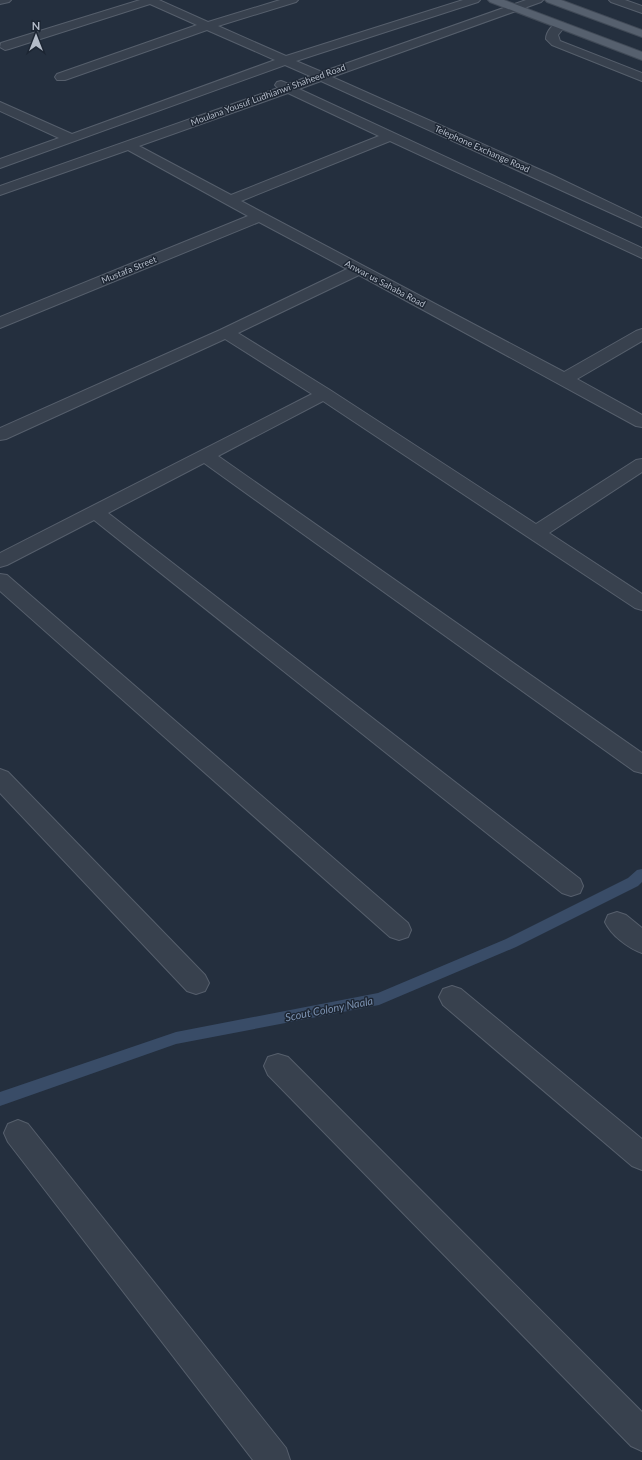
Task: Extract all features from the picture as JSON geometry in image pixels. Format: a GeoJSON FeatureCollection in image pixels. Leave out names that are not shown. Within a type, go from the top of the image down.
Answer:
{"type":"FeatureCollection","features":[{"type":"Feature","properties":{"kind":"main road"},"geometry":{"type":"LineString","coordinates":[[494,0],[642,56]]}},
{"type":"Feature","properties":{"kind":"main road"},"geometry":{"type":"LineString","coordinates":[[552,0],[642,34]]}},
{"type":"Feature","properties":{"kind":"street"},"geometry":{"type":"LineString","coordinates":[[0,1],[5,0]]}},
{"type":"Feature","properties":{"kind":"street"},"geometry":{"type":"LineString","coordinates":[[5,46],[150,0]]}},
{"type":"Feature","properties":{"kind":"street","name":"Telephone Exchange Road"},"geometry":{"type":"LineString","coordinates":[[150,0],[284,61],[322,76],[642,223]]}},
{"type":"Feature","properties":{"kind":"street"},"geometry":{"type":"LineString","coordinates":[[61,77],[206,26],[292,0]]}},
{"type":"Feature","properties":{"kind":"street","name":"Moulana Yousuf Ludhianwi Shaheed Road"},"geometry":{"type":"LineString","coordinates":[[0,191],[537,0]]}},
{"type":"Feature","properties":{"kind":"street"},"geometry":{"type":"LineString","coordinates":[[615,0],[642,10]]}},
{"type":"Feature","properties":{"kind":"street"},"geometry":{"type":"LineString","coordinates":[[0,164],[252,72],[463,1]]}},
{"type":"Feature","properties":{"kind":"street"},"geometry":{"type":"LineString","coordinates":[[560,25],[552,36],[552,39],[556,43],[642,77]]}},
{"type":"Feature","properties":{"kind":"street"},"geometry":{"type":"LineString","coordinates":[[252,72],[642,254]]}},
{"type":"Feature","properties":{"kind":"street"},"geometry":{"type":"LineString","coordinates":[[0,106],[30,121],[71,138]]}},
{"type":"Feature","properties":{"kind":"street"},"geometry":{"type":"LineString","coordinates":[[229,201],[390,136]]}},
{"type":"Feature","properties":{"kind":"street","name":"Anwar us Sahaba Road"},"geometry":{"type":"LineString","coordinates":[[128,145],[258,217],[565,379],[642,422]]}},
{"type":"Feature","properties":{"kind":"street","name":"Mustafa Street"},"geometry":{"type":"LineString","coordinates":[[0,323],[258,217]]}},
{"type":"Feature","properties":{"kind":"street"},"geometry":{"type":"LineString","coordinates":[[0,435],[226,333],[358,270]]}},
{"type":"Feature","properties":{"kind":"street"},"geometry":{"type":"LineString","coordinates":[[226,333],[324,394],[642,603]]}},
{"type":"Feature","properties":{"kind":"street"},"geometry":{"type":"LineString","coordinates":[[565,379],[642,334]]}},
{"type":"Feature","properties":{"kind":"street"},"geometry":{"type":"LineString","coordinates":[[0,561],[324,394]]}},
{"type":"Feature","properties":{"kind":"street"},"geometry":{"type":"LineString","coordinates":[[206,455],[642,765]]}},
{"type":"Feature","properties":{"kind":"street"},"geometry":{"type":"LineString","coordinates":[[536,533],[642,464]]}},
{"type":"Feature","properties":{"kind":"street"},"geometry":{"type":"LineString","coordinates":[[95,512],[571,886]]}},
{"type":"Feature","properties":{"kind":"street"},"geometry":{"type":"LineString","coordinates":[[0,580],[399,930]]}},
{"type":"Feature","properties":{"kind":"street"},"geometry":{"type":"LineString","coordinates":[[0,778],[196,983]]}},
{"type":"Feature","properties":{"kind":"street"},"geometry":{"type":"LineString","coordinates":[[617,922],[642,942]]}},
{"type":"Feature","properties":{"kind":"street"},"geometry":{"type":"LineString","coordinates":[[452,997],[642,1157]]}},
{"type":"Feature","properties":{"kind":"street"},"geometry":{"type":"LineString","coordinates":[[278,1066],[642,1435]]}},
{"type":"Feature","properties":{"kind":"street"},"geometry":{"type":"LineString","coordinates":[[18,1132],[274,1460]]}},
{"type":"Feature","properties":{"kind":"waterway","name":"Scout Colony Naala"},"geometry":{"type":"LineString","coordinates":[[0,1099],[176,1038],[379,999],[511,943],[633,882],[642,874]]}}]}
